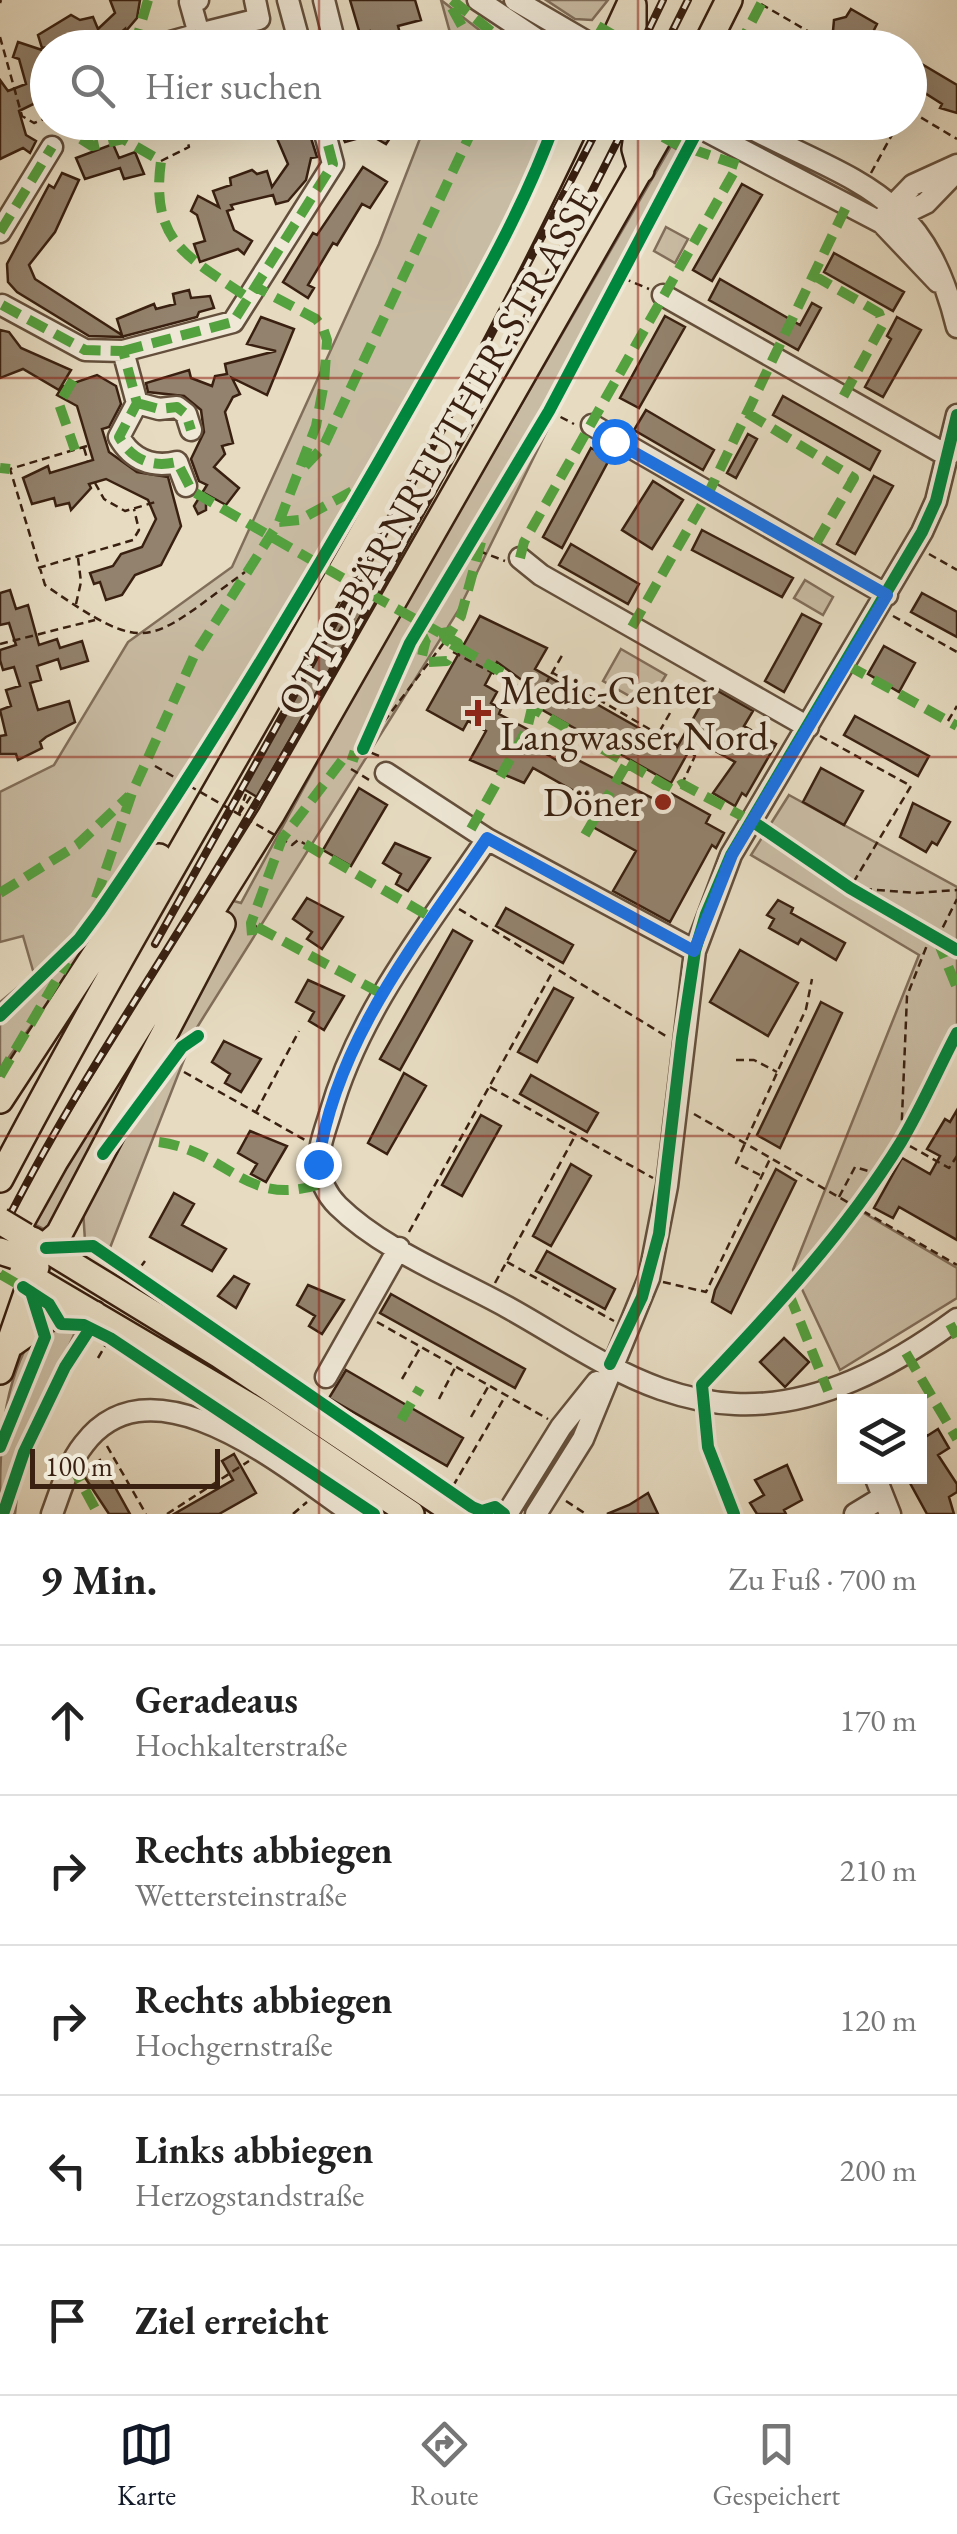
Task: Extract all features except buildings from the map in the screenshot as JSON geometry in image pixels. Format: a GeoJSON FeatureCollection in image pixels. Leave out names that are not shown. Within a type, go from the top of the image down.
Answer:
{"type":"FeatureCollection","features":[{"type":"Feature","properties":{"kind":"main road"},"geometry":{"type":"LineString","coordinates":[[628,30],[632,0]]}},
{"type":"Feature","properties":{"kind":"main road"},"geometry":{"type":"LineString","coordinates":[[714,30],[729,0]]}},
{"type":"Feature","properties":{"kind":"main road","name":"OTTO-BÄRNREUTHER-STRASSE"},"geometry":{"type":"LineString","coordinates":[[0,1179],[213,792],[434,407],[568,140]]}},
{"type":"Feature","properties":{"kind":"main road"},"geometry":{"type":"LineString","coordinates":[[636,140],[641,170]]}},
{"type":"Feature","properties":{"kind":"main road","name":"OTTO-BÄRNREUTHER-STRASSE"},"geometry":{"type":"LineString","coordinates":[[20,1255],[72,1211],[263,848],[657,140]]}},
{"type":"Feature","properties":{"kind":"main road","name":"OTTO-BÄRNREUTHER-STRASSE"},"geometry":{"type":"LineString","coordinates":[[0,1100],[182,819],[213,792]]}},
{"type":"Feature","properties":{"kind":"main road","name":"OTTO-BÄRNREUTHER-STRASSE"},"geometry":{"type":"LineString","coordinates":[[0,1370],[10,1346],[20,1255],[55,1161],[276,826]]}},
{"type":"Feature","properties":{"kind":"main road"},"geometry":{"type":"LineString","coordinates":[[72,1211],[79,1246],[129,1286],[453,1503]]}},
{"type":"Feature","properties":{"kind":"main road"},"geometry":{"type":"LineString","coordinates":[[0,1222],[20,1255],[94,1314],[271,1419],[411,1514]]}},
{"type":"Feature","properties":{"kind":"main road"},"geometry":{"type":"LineString","coordinates":[[20,1255],[129,1286]]}},
{"type":"Feature","properties":{"kind":"main road"},"geometry":{"type":"LineString","coordinates":[[10,1346],[50,1317],[94,1314]]}},
{"type":"Feature","properties":{"kind":"street"},"geometry":{"type":"LineString","coordinates":[[198,0],[190,2],[198,30]]}},
{"type":"Feature","properties":{"kind":"street"},"geometry":{"type":"LineString","coordinates":[[215,30],[259,19],[255,0]]}},
{"type":"Feature","properties":{"kind":"street"},"geometry":{"type":"LineString","coordinates":[[288,0],[296,30]]}},
{"type":"Feature","properties":{"kind":"street"},"geometry":{"type":"LineString","coordinates":[[324,0],[332,30]]}},
{"type":"Feature","properties":{"kind":"street"},"geometry":{"type":"LineString","coordinates":[[478,0],[523,30]]}},
{"type":"Feature","properties":{"kind":"street"},"geometry":{"type":"LineString","coordinates":[[515,0],[566,30]]}},
{"type":"Feature","properties":{"kind":"street"},"geometry":{"type":"LineString","coordinates":[[1,304],[85,350],[123,351],[234,322],[333,164],[327,140]]}},
{"type":"Feature","properties":{"kind":"street"},"geometry":{"type":"LineString","coordinates":[[723,140],[882,223],[946,292]]}},
{"type":"Feature","properties":{"kind":"street"},"geometry":{"type":"LineString","coordinates":[[773,140],[899,208],[935,258],[957,327]]}},
{"type":"Feature","properties":{"kind":"street"},"geometry":{"type":"LineString","coordinates":[[0,232],[52,147]]}},
{"type":"Feature","properties":{"kind":"street"},"geometry":{"type":"LineString","coordinates":[[882,223],[899,208],[926,203],[957,168]]}},
{"type":"Feature","properties":{"kind":"street"},"geometry":{"type":"LineString","coordinates":[[663,294],[948,456]]}},
{"type":"Feature","properties":{"kind":"street"},"geometry":{"type":"LineString","coordinates":[[123,351],[137,404],[118,437],[126,450],[145,462],[159,466],[178,462],[186,486]]}},
{"type":"Feature","properties":{"kind":"street"},"geometry":{"type":"LineString","coordinates":[[137,404],[159,409],[178,407],[186,414],[191,430]]}},
{"type":"Feature","properties":{"kind":"street"},"geometry":{"type":"LineString","coordinates":[[536,1514],[582,1438],[649,1278],[667,1186],[694,951],[732,855],[914,546],[936,501],[957,416]]}},
{"type":"Feature","properties":{"kind":"street"},"geometry":{"type":"LineString","coordinates":[[592,424],[883,602]]}},
{"type":"Feature","properties":{"kind":"street"},"geometry":{"type":"LineString","coordinates":[[520,558],[540,575],[808,727]]}},
{"type":"Feature","properties":{"kind":"street"},"geometry":{"type":"LineString","coordinates":[[383,779],[694,951]]}},
{"type":"Feature","properties":{"kind":"street"},"geometry":{"type":"LineString","coordinates":[[487,838],[382,994],[347,1059],[318,1164],[328,1194],[374,1234],[659,1389],[736,1404],[837,1398]]}},
{"type":"Feature","properties":{"kind":"street"},"geometry":{"type":"LineString","coordinates":[[326,1377],[400,1248]]}},
{"type":"Feature","properties":{"kind":"street"},"geometry":{"type":"LineString","coordinates":[[847,1394],[957,1319]]}},
{"type":"Feature","properties":{"kind":"street"},"geometry":{"type":"LineString","coordinates":[[507,1514],[561,1427],[610,1364]]}},
{"type":"Feature","properties":{"kind":"street"},"geometry":{"type":"LineString","coordinates":[[52,1514],[71,1464],[98,1429],[128,1414],[170,1409],[195,1416],[353,1514]]}},
{"type":"Feature","properties":{"kind":"street"},"geometry":{"type":"LineString","coordinates":[[854,1514],[887,1505]]}},
{"type":"Feature","properties":{"kind":"path"},"geometry":{"type":"LineString","coordinates":[[761,4],[805,30]]}},
{"type":"Feature","properties":{"kind":"path"},"geometry":{"type":"LineString","coordinates":[[0,38],[22,116],[30,121]]}},
{"type":"Feature","properties":{"kind":"path"},"geometry":{"type":"LineString","coordinates":[[927,121],[957,138]]}},
{"type":"Feature","properties":{"kind":"path"},"geometry":{"type":"LineString","coordinates":[[162,161],[189,147],[187,140]]}},
{"type":"Feature","properties":{"kind":"path"},"geometry":{"type":"LineString","coordinates":[[864,186],[890,140]]}},
{"type":"Feature","properties":{"kind":"path"},"geometry":{"type":"LineString","coordinates":[[623,278],[663,294]]}},
{"type":"Feature","properties":{"kind":"path"},"geometry":{"type":"LineString","coordinates":[[549,410],[574,424],[592,424]]}},
{"type":"Feature","properties":{"kind":"path"},"geometry":{"type":"LineString","coordinates":[[88,462],[85,447],[10,470],[45,585],[120,633],[166,629],[245,572]]}},
{"type":"Feature","properties":{"kind":"path"},"geometry":{"type":"LineString","coordinates":[[95,482],[104,500],[124,511],[159,501]]}},
{"type":"Feature","properties":{"kind":"path"},"geometry":{"type":"LineString","coordinates":[[38,568],[133,540],[139,530],[134,508]]}},
{"type":"Feature","properties":{"kind":"path"},"geometry":{"type":"LineString","coordinates":[[477,529],[473,548],[508,562],[520,558]]}},
{"type":"Feature","properties":{"kind":"path"},"geometry":{"type":"LineString","coordinates":[[914,546],[957,570]]}},
{"type":"Feature","properties":{"kind":"path"},"geometry":{"type":"LineString","coordinates":[[76,606],[81,582],[78,556]]}},
{"type":"Feature","properties":{"kind":"path"},"geometry":{"type":"LineString","coordinates":[[883,602],[957,652]]}},
{"type":"Feature","properties":{"kind":"path"},"geometry":{"type":"LineString","coordinates":[[341,634],[352,616]]}},
{"type":"Feature","properties":{"kind":"path"},"geometry":{"type":"LineString","coordinates":[[0,644],[97,620]]}},
{"type":"Feature","properties":{"kind":"path"},"geometry":{"type":"LineString","coordinates":[[363,749],[446,640]]}},
{"type":"Feature","properties":{"kind":"path"},"geometry":{"type":"LineString","coordinates":[[453,652],[508,681]]}},
{"type":"Feature","properties":{"kind":"path"},"geometry":{"type":"LineString","coordinates":[[532,708],[564,652]]}},
{"type":"Feature","properties":{"kind":"path"},"geometry":{"type":"LineString","coordinates":[[554,673],[696,756],[682,784]]}},
{"type":"Feature","properties":{"kind":"path"},"geometry":{"type":"LineString","coordinates":[[363,749],[395,678]]}},
{"type":"Feature","properties":{"kind":"path"},"geometry":{"type":"LineString","coordinates":[[948,721],[957,706]]}},
{"type":"Feature","properties":{"kind":"path"},"geometry":{"type":"LineString","coordinates":[[658,734],[670,713]]}},
{"type":"Feature","properties":{"kind":"path"},"geometry":{"type":"LineString","coordinates":[[808,727],[912,786],[850,888],[916,893],[957,890]]}},
{"type":"Feature","properties":{"kind":"path"},"geometry":{"type":"LineString","coordinates":[[155,766],[239,814],[276,826],[292,845],[298,840],[306,844]]}},
{"type":"Feature","properties":{"kind":"path"},"geometry":{"type":"LineString","coordinates":[[351,769],[383,779]]}},
{"type":"Feature","properties":{"kind":"path"},"geometry":{"type":"LineString","coordinates":[[239,814],[246,794]]}},
{"type":"Feature","properties":{"kind":"path"},"geometry":{"type":"LineString","coordinates":[[239,814],[252,795]]}},
{"type":"Feature","properties":{"kind":"path"},"geometry":{"type":"LineString","coordinates":[[937,939],[957,899]]}},
{"type":"Feature","properties":{"kind":"path"},"geometry":{"type":"LineString","coordinates":[[446,900],[553,971],[665,1038],[682,1038]]}},
{"type":"Feature","properties":{"kind":"path"},"geometry":{"type":"LineString","coordinates":[[250,923],[256,927]]}},
{"type":"Feature","properties":{"kind":"path"},"geometry":{"type":"LineString","coordinates":[[930,935],[907,996],[901,1141],[949,1168],[957,1156]]}},
{"type":"Feature","properties":{"kind":"path"},"geometry":{"type":"LineString","coordinates":[[400,1248],[553,971]]}},
{"type":"Feature","properties":{"kind":"path"},"geometry":{"type":"LineString","coordinates":[[760,1175],[736,1162],[806,1009],[812,980]]}},
{"type":"Feature","properties":{"kind":"path"},"geometry":{"type":"LineString","coordinates":[[255,1114],[299,1031]]}},
{"type":"Feature","properties":{"kind":"path"},"geometry":{"type":"LineString","coordinates":[[736,1060],[754,1060],[779,1073]]}},
{"type":"Feature","properties":{"kind":"path"},"geometry":{"type":"LineString","coordinates":[[184,1072],[298,1138],[322,1142]]}},
{"type":"Feature","properties":{"kind":"path"},"geometry":{"type":"LineString","coordinates":[[490,1086],[667,1186]]}},
{"type":"Feature","properties":{"kind":"path"},"geometry":{"type":"LineString","coordinates":[[677,1104],[957,1264]]}},
{"type":"Feature","properties":{"kind":"path"},"geometry":{"type":"LineString","coordinates":[[488,1296],[576,1135]]}},
{"type":"Feature","properties":{"kind":"path"},"geometry":{"type":"LineString","coordinates":[[649,1278],[706,1292],[770,1158]]}},
{"type":"Feature","properties":{"kind":"path"},"geometry":{"type":"LineString","coordinates":[[839,1198],[855,1167],[878,1174]]}},
{"type":"Feature","properties":{"kind":"path"},"geometry":{"type":"LineString","coordinates":[[129,1286],[139,1257],[158,1272]]}},
{"type":"Feature","properties":{"kind":"path"},"geometry":{"type":"LineString","coordinates":[[506,1262],[629,1329]]}},
{"type":"Feature","properties":{"kind":"path"},"geometry":{"type":"LineString","coordinates":[[362,1314],[561,1427]]}},
{"type":"Feature","properties":{"kind":"path"},"geometry":{"type":"LineString","coordinates":[[98,1358],[110,1338]]}},
{"type":"Feature","properties":{"kind":"path"},"geometry":{"type":"LineString","coordinates":[[402,1379],[421,1347]]}},
{"type":"Feature","properties":{"kind":"path"},"geometry":{"type":"LineString","coordinates":[[79,1352],[116,1365]]}},
{"type":"Feature","properties":{"kind":"path"},"geometry":{"type":"LineString","coordinates":[[439,1399],[456,1367]]}},
{"type":"Feature","properties":{"kind":"path"},"geometry":{"type":"LineString","coordinates":[[471,1417],[489,1386]]}},
{"type":"Feature","properties":{"kind":"path"},"geometry":{"type":"LineString","coordinates":[[453,1503],[506,1395]]}},
{"type":"Feature","properties":{"kind":"path"},"geometry":{"type":"LineString","coordinates":[[98,1429],[146,1514]]}},
{"type":"Feature","properties":{"kind":"path"},"geometry":{"type":"LineString","coordinates":[[167,1514],[242,1469],[256,1452]]}},
{"type":"Feature","properties":{"kind":"path"},"geometry":{"type":"LineString","coordinates":[[293,1514],[317,1490]]}},
{"type":"Feature","properties":{"kind":"path"},"geometry":{"type":"LineString","coordinates":[[551,1492],[586,1514]]}},
{"type":"Feature","properties":{"kind":"shaded area"},"geometry":{"type":"Polygon","coordinates":[[[441,0],[479,30],[449,30],[441,0]]]}},
{"type":"Feature","properties":{"kind":"shaded area"},"geometry":{"type":"Polygon","coordinates":[[[546,0],[608,0],[592,20],[575,19],[546,0]]]}},
{"type":"Feature","properties":{"kind":"shaded area"},"geometry":{"type":"Polygon","coordinates":[[[419,140],[555,140],[477,300],[397,439],[69,972],[0,1070],[0,1002],[34,974],[23,936],[0,942],[0,792],[54,765],[128,642],[232,567],[379,244],[419,140]]]}},
{"type":"Feature","properties":{"kind":"shaded area"},"geometry":{"type":"Polygon","coordinates":[[[671,146],[691,158],[564,396],[458,611],[196,1029],[104,1263],[85,1241],[83,1209],[54,1234],[28,1221],[230,900],[241,903],[371,664],[671,146]]]}},
{"type":"Feature","properties":{"kind":"shaded area"},"geometry":{"type":"Polygon","coordinates":[[[666,227],[688,239],[675,263],[654,251],[666,227]]]}},
{"type":"Feature","properties":{"kind":"shaded area"},"geometry":{"type":"Polygon","coordinates":[[[805,580],[833,597],[823,615],[794,598],[805,580]]]}},
{"type":"Feature","properties":{"kind":"shaded area"},"geometry":{"type":"Polygon","coordinates":[[[621,649],[666,675],[647,706],[603,681],[621,649]]]}},
{"type":"Feature","properties":{"kind":"shaded area"},"geometry":{"type":"Polygon","coordinates":[[[789,795],[957,887],[957,1041],[907,1137],[859,1210],[957,1268],[957,1298],[840,1370],[793,1270],[919,955],[751,855],[789,795]]]}},
{"type":"Feature","properties":{"kind":"shaded area"},"geometry":{"type":"Polygon","coordinates":[[[77,1328],[22,1450],[15,1514],[0,1514],[4,1418],[24,1351],[36,1330],[77,1328]]]}},
{"type":"Feature","properties":{"kind":"railway"},"geometry":{"type":"LineString","coordinates":[[649,30],[663,0]]}},
{"type":"Feature","properties":{"kind":"railway"},"geometry":{"type":"LineString","coordinates":[[673,30],[688,0]]}},
{"type":"Feature","properties":{"kind":"railway"},"geometry":{"type":"LineString","coordinates":[[155,944],[443,428],[592,140]]}},
{"type":"Feature","properties":{"kind":"railway"},"geometry":{"type":"LineString","coordinates":[[0,1235],[55,1132],[239,832],[390,569],[618,140]]}},
{"type":"Feature","properties":{"kind":"marked path"},"geometry":{"type":"LineString","coordinates":[[139,30],[148,0]]}},
{"type":"Feature","properties":{"kind":"marked path"},"geometry":{"type":"LineString","coordinates":[[452,0],[490,30]]}},
{"type":"Feature","properties":{"kind":"marked path"},"geometry":{"type":"LineString","coordinates":[[747,30],[763,0]]}},
{"type":"Feature","properties":{"kind":"marked path"},"geometry":{"type":"LineString","coordinates":[[452,8],[464,30]]}},
{"type":"Feature","properties":{"kind":"marked path"},"geometry":{"type":"LineString","coordinates":[[598,26],[605,30]]}},
{"type":"Feature","properties":{"kind":"marked path"},"geometry":{"type":"LineString","coordinates":[[83,140],[92,146],[119,140]]}},
{"type":"Feature","properties":{"kind":"marked path"},"geometry":{"type":"LineString","coordinates":[[125,140],[161,161],[162,211],[178,244],[191,258],[247,297]]}},
{"type":"Feature","properties":{"kind":"marked path"},"geometry":{"type":"LineString","coordinates":[[123,351],[233,322],[333,164],[327,140]]}},
{"type":"Feature","properties":{"kind":"marked path"},"geometry":{"type":"LineString","coordinates":[[305,466],[323,447],[468,140]]}},
{"type":"Feature","properties":{"kind":"marked path"},"geometry":{"type":"LineString","coordinates":[[520,558],[524,542],[738,165],[669,140]]}},
{"type":"Feature","properties":{"kind":"marked path"},"geometry":{"type":"LineString","coordinates":[[0,232],[52,147]]}},
{"type":"Feature","properties":{"kind":"marked path"},"geometry":{"type":"LineString","coordinates":[[632,627],[708,494],[847,205]]}},
{"type":"Feature","properties":{"kind":"marked path"},"geometry":{"type":"LineString","coordinates":[[813,275],[879,313],[883,324],[843,397]]}},
{"type":"Feature","properties":{"kind":"marked path"},"geometry":{"type":"LineString","coordinates":[[96,898],[132,793],[194,656],[279,522],[316,426],[324,383],[327,340],[323,328],[316,319],[254,286]]}},
{"type":"Feature","properties":{"kind":"marked path"},"geometry":{"type":"LineString","coordinates":[[2,305],[85,350],[123,351],[137,403],[119,437],[130,451],[151,463],[177,462],[192,491],[360,588]]}},
{"type":"Feature","properties":{"kind":"marked path"},"geometry":{"type":"LineString","coordinates":[[73,380],[59,404],[75,450]]}},
{"type":"Feature","properties":{"kind":"marked path"},"geometry":{"type":"LineString","coordinates":[[137,403],[159,409],[177,407],[186,414],[191,430]]}},
{"type":"Feature","properties":{"kind":"marked path"},"geometry":{"type":"LineString","coordinates":[[747,413],[854,478],[811,552]]}},
{"type":"Feature","properties":{"kind":"marked path"},"geometry":{"type":"LineString","coordinates":[[0,468],[10,469]]}},
{"type":"Feature","properties":{"kind":"marked path"},"geometry":{"type":"LineString","coordinates":[[279,522],[299,520],[360,487]]}},
{"type":"Feature","properties":{"kind":"marked path"},"geometry":{"type":"LineString","coordinates":[[481,542],[461,616],[446,640],[510,677],[508,681],[532,708],[673,790],[682,784],[757,824]]}},
{"type":"Feature","properties":{"kind":"marked path"},"geometry":{"type":"LineString","coordinates":[[370,594],[458,643],[447,661],[428,662],[422,656],[426,639],[438,634],[441,633],[451,632]]}},
{"type":"Feature","properties":{"kind":"marked path"},"geometry":{"type":"LineString","coordinates":[[847,665],[957,726]]}},
{"type":"Feature","properties":{"kind":"marked path"},"geometry":{"type":"LineString","coordinates":[[471,829],[527,729],[532,708]]}},
{"type":"Feature","properties":{"kind":"marked path"},"geometry":{"type":"LineString","coordinates":[[252,935],[251,923],[282,839],[347,754],[359,758]]}},
{"type":"Feature","properties":{"kind":"marked path"},"geometry":{"type":"LineString","coordinates":[[585,835],[627,763]]}},
{"type":"Feature","properties":{"kind":"marked path"},"geometry":{"type":"LineString","coordinates":[[0,893],[77,845],[129,796]]}},
{"type":"Feature","properties":{"kind":"marked path"},"geometry":{"type":"LineString","coordinates":[[305,844],[432,918]]}},
{"type":"Feature","properties":{"kind":"marked path"},"geometry":{"type":"LineString","coordinates":[[257,927],[382,994]]}},
{"type":"Feature","properties":{"kind":"marked path"},"geometry":{"type":"LineString","coordinates":[[937,939],[957,988]]}},
{"type":"Feature","properties":{"kind":"marked path"},"geometry":{"type":"LineString","coordinates":[[0,1076],[67,962]]}},
{"type":"Feature","properties":{"kind":"marked path"},"geometry":{"type":"LineString","coordinates":[[159,1142],[204,1156],[256,1185],[297,1189],[323,1183]]}},
{"type":"Feature","properties":{"kind":"marked path"},"geometry":{"type":"LineString","coordinates":[[0,1274],[31,1292]]}},
{"type":"Feature","properties":{"kind":"marked path"},"geometry":{"type":"LineString","coordinates":[[789,1294],[828,1391]]}},
{"type":"Feature","properties":{"kind":"marked path"},"geometry":{"type":"LineString","coordinates":[[950,1324],[957,1337]]}},
{"type":"Feature","properties":{"kind":"marked path"},"geometry":{"type":"LineString","coordinates":[[906,1353],[957,1439]]}},
{"type":"Feature","properties":{"kind":"marked path"},"geometry":{"type":"LineString","coordinates":[[401,1420],[420,1388]]}},
{"type":"Feature","properties":{"kind":"marked path"},"geometry":{"type":"LineString","coordinates":[[71,1464],[98,1514]]}},
{"type":"Feature","properties":{"kind":"cycle path"},"geometry":{"type":"LineString","coordinates":[[0,1016],[79,939],[221,726],[469,303],[507,232],[548,140]]}},
{"type":"Feature","properties":{"kind":"cycle path"},"geometry":{"type":"LineString","coordinates":[[363,749],[410,643],[549,411],[692,140]]}},
{"type":"Feature","properties":{"kind":"cycle path"},"geometry":{"type":"LineString","coordinates":[[610,1364],[642,1297],[659,1234],[682,1038],[695,951],[706,914],[731,855],[922,532],[936,501],[957,415]]}},
{"type":"Feature","properties":{"kind":"cycle path"},"geometry":{"type":"LineString","coordinates":[[752,821],[850,888],[957,950]]}},
{"type":"Feature","properties":{"kind":"cycle path"},"geometry":{"type":"LineString","coordinates":[[734,1514],[708,1447],[702,1385],[782,1298],[857,1207],[909,1129],[957,1033]]}},
{"type":"Feature","properties":{"kind":"cycle path"},"geometry":{"type":"LineString","coordinates":[[103,1154],[182,1047],[198,1036]]}},
{"type":"Feature","properties":{"kind":"cycle path"},"geometry":{"type":"LineString","coordinates":[[46,1248],[93,1246],[472,1507],[482,1511],[495,1507],[504,1514]]}},
{"type":"Feature","properties":{"kind":"cycle path"},"geometry":{"type":"LineString","coordinates":[[23,1287],[49,1304],[61,1324],[84,1325],[110,1338],[374,1514]]}},
{"type":"Feature","properties":{"kind":"cycle path"},"geometry":{"type":"LineString","coordinates":[[0,1447],[45,1337],[31,1292]]}},
{"type":"Feature","properties":{"kind":"cycle path"},"geometry":{"type":"LineString","coordinates":[[3,1514],[24,1452],[65,1367],[89,1330]]}},
{"type":"Feature","properties":{"kind":"place","name":"Medic-Center Langwasser Nord"},"geometry":{"type":"Point","coordinates":[478,713]}},
{"type":"Feature","properties":{"kind":"place","name":"Döner"},"geometry":{"type":"Point","coordinates":[663,802]}},
{"type":"Feature","properties":{"kind":"route"},"geometry":{"type":"LineString","coordinates":[[318,1164],[347,1059],[382,994],[487,838],[694,951],[732,855],[887,595],[614,441]]}}]}
